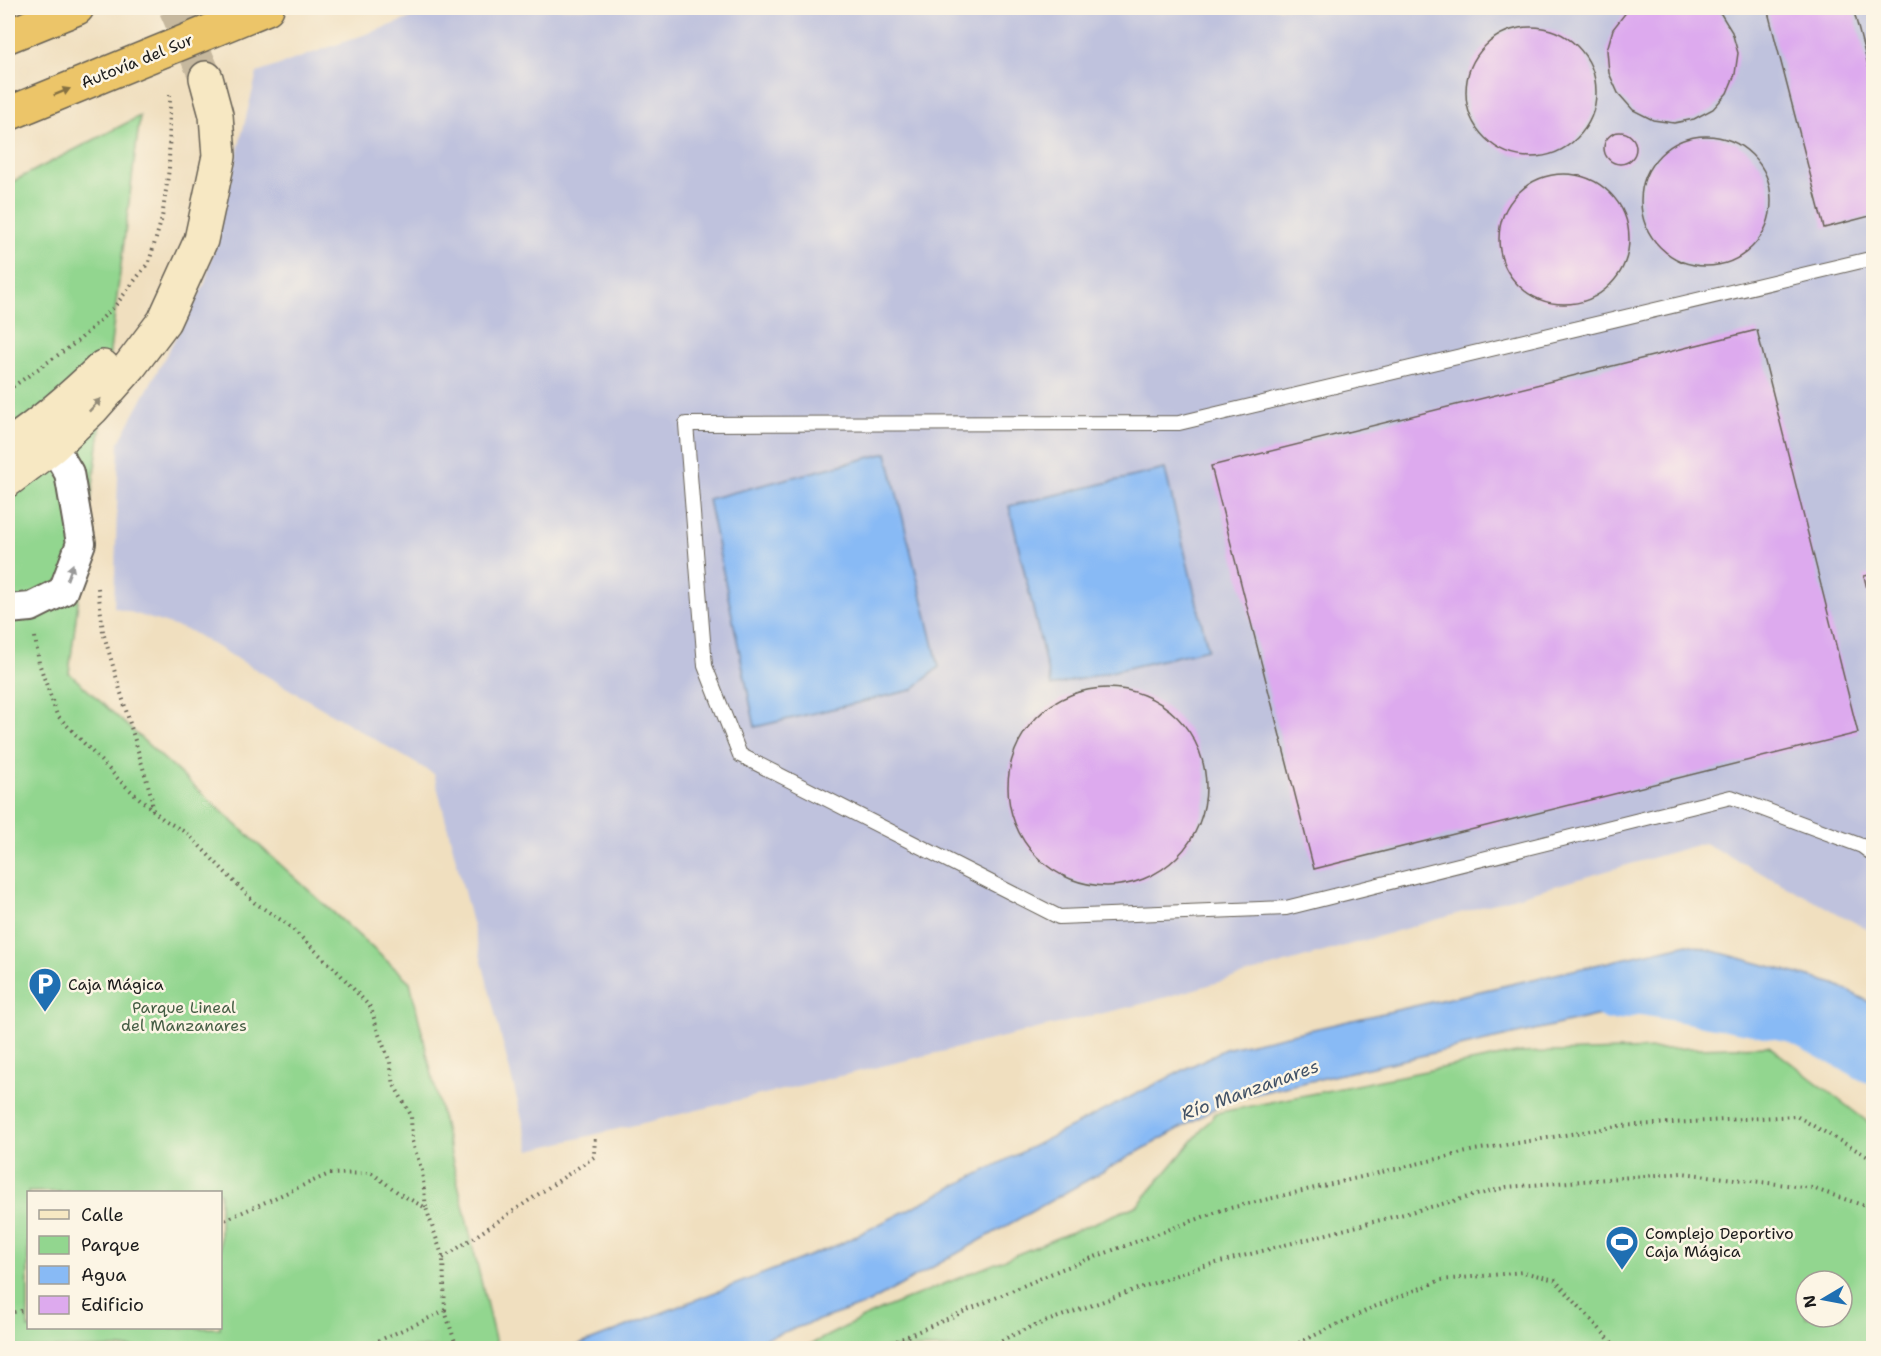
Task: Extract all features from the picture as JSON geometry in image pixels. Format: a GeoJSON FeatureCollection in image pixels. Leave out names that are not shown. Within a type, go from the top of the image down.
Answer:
{"type":"FeatureCollection","features":[{"type":"Feature","properties":{"kind":"highway"},"geometry":{"type":"LineString","coordinates":[[8,36],[77,8]]}},
{"type":"Feature","properties":{"kind":"highway","name":"Autovía del Sur"},"geometry":{"type":"LineString","coordinates":[[8,114],[267,8]]}},
{"type":"Feature","properties":{"kind":"main road"},"geometry":{"type":"LineString","coordinates":[[8,480],[31,440],[118,351],[154,309],[187,235],[204,154],[206,78],[216,115],[219,156],[201,240],[164,321],[130,366],[92,409],[31,440]]}},
{"type":"Feature","properties":{"kind":"street"},"geometry":{"type":"LineString","coordinates":[[19,608],[63,591],[81,543],[69,472],[31,440]]}},
{"type":"Feature","properties":{"kind":"lane"},"geometry":{"type":"LineString","coordinates":[[1874,258],[1179,423],[686,424],[705,666],[740,755],[1059,917],[1286,908],[1731,796],[1862,846],[1874,855]]}},
{"type":"Feature","properties":{"kind":"path"},"geometry":{"type":"LineString","coordinates":[[8,390],[78,341],[115,306],[149,262],[162,218],[168,169],[170,94]]}},
{"type":"Feature","properties":{"kind":"path"},"geometry":{"type":"LineString","coordinates":[[81,543],[96,571],[103,632],[148,783],[153,811]]}},
{"type":"Feature","properties":{"kind":"path"},"geometry":{"type":"LineString","coordinates":[[19,608],[57,715],[123,784],[163,819],[188,834],[255,903],[287,924],[338,972],[371,1008],[390,1062],[394,1085],[411,1115],[412,1141],[422,1171],[426,1208],[443,1258],[445,1311],[457,1348]]}},
{"type":"Feature","properties":{"kind":"path"},"geometry":{"type":"LineString","coordinates":[[880,1348],[1062,1269],[1222,1209],[1475,1150],[1619,1126],[1796,1116],[1874,1160]]}},
{"type":"Feature","properties":{"kind":"path"},"geometry":{"type":"LineString","coordinates":[[443,1258],[594,1157],[596,1135]]}},
{"type":"Feature","properties":{"kind":"path"},"geometry":{"type":"LineString","coordinates":[[222,1221],[329,1174],[372,1173],[400,1194],[426,1208]]}},
{"type":"Feature","properties":{"kind":"path"},"geometry":{"type":"LineString","coordinates":[[985,1348],[1028,1328],[1193,1269],[1507,1187],[1682,1173],[1812,1188],[1874,1209]]}},
{"type":"Feature","properties":{"kind":"path"},"geometry":{"type":"LineString","coordinates":[[1288,1348],[1374,1307],[1441,1280],[1523,1272],[1555,1280],[1617,1348]]}},
{"type":"Feature","properties":{"kind":"path"},"geometry":{"type":"LineString","coordinates":[[8,1313],[27,1310]]}},
{"type":"Feature","properties":{"kind":"path"},"geometry":{"type":"LineString","coordinates":[[362,1348],[445,1311]]}},
{"type":"Feature","properties":{"kind":"shaded area"},"geometry":{"type":"Polygon","coordinates":[[[439,8],[1873,8],[1873,932],[1704,843],[1146,1003],[530,1150],[434,774],[190,631],[114,607],[119,442],[205,283],[257,73],[439,8]]]}},
{"type":"Feature","properties":{"kind":"green space","name":"Parque Lineal del Manzanares"},"geometry":{"type":"Polygon","coordinates":[[[140,116],[69,673],[410,982],[497,1348],[8,1348],[8,184],[140,116]]]}},
{"type":"Feature","properties":{"kind":"green space"},"geometry":{"type":"Polygon","coordinates":[[[1769,1046],[1873,1126],[1873,1348],[803,1348],[873,1313],[1138,1205],[1216,1113],[1516,1053],[1769,1046]]]}},
{"type":"Feature","properties":{"kind":"water"},"geometry":{"type":"Polygon","coordinates":[[[887,453],[939,667],[912,690],[755,727],[708,499],[887,453]]]}},
{"type":"Feature","properties":{"kind":"water"},"geometry":{"type":"Polygon","coordinates":[[[1165,469],[1208,649],[1051,686],[1009,506],[1165,469]]]}},
{"type":"Feature","properties":{"kind":"water"},"geometry":{"type":"Polygon","coordinates":[[[1688,944],[1835,984],[1873,1004],[1873,1081],[1726,1002],[1692,994],[1232,1099],[869,1303],[737,1348],[571,1348],[840,1244],[1225,1049],[1688,944]]]}},
{"type":"Feature","properties":{"kind":"building"},"geometry":{"type":"Polygon","coordinates":[[[1631,8],[1713,8],[1721,14],[1732,32],[1738,53],[1735,74],[1727,93],[1713,109],[1694,119],[1674,123],[1653,120],[1633,110],[1618,93],[1609,73],[1607,50],[1613,29],[1631,8]]]}},
{"type":"Feature","properties":{"kind":"building"},"geometry":{"type":"Polygon","coordinates":[[[1767,8],[1853,8],[1874,88],[1874,215],[1824,228],[1767,8]]]}},
{"type":"Feature","properties":{"kind":"building"},"geometry":{"type":"Polygon","coordinates":[[[1531,27],[1556,32],[1577,46],[1591,67],[1596,92],[1591,117],[1577,138],[1556,152],[1531,157],[1506,152],[1485,138],[1471,117],[1466,92],[1471,67],[1485,46],[1506,32],[1531,27]]]}},
{"type":"Feature","properties":{"kind":"building"},"geometry":{"type":"Polygon","coordinates":[[[1620,132],[1631,137],[1636,148],[1631,159],[1620,164],[1609,159],[1604,148],[1609,137],[1620,132]]]}},
{"type":"Feature","properties":{"kind":"building"},"geometry":{"type":"Polygon","coordinates":[[[1706,136],[1731,141],[1752,155],[1766,176],[1771,201],[1766,226],[1752,247],[1731,261],[1706,266],[1681,261],[1660,247],[1646,226],[1641,201],[1646,176],[1660,155],[1681,141],[1706,136]]]}},
{"type":"Feature","properties":{"kind":"building"},"geometry":{"type":"Polygon","coordinates":[[[1564,174],[1589,179],[1610,193],[1624,214],[1629,239],[1624,264],[1610,285],[1589,299],[1564,304],[1539,299],[1518,285],[1504,264],[1499,239],[1504,214],[1518,193],[1539,179],[1564,174]]]}},
{"type":"Feature","properties":{"kind":"building"},"geometry":{"type":"Polygon","coordinates":[[[1757,330],[1858,733],[1314,869],[1211,466],[1757,330]]]}},
{"type":"Feature","properties":{"kind":"building"},"geometry":{"type":"Polygon","coordinates":[[[1874,574],[1874,614],[1873,614],[1864,576],[1874,574]]]}},
{"type":"Feature","properties":{"kind":"building"},"geometry":{"type":"Polygon","coordinates":[[[1097,688],[1117,688],[1154,699],[1184,724],[1199,749],[1206,777],[1202,816],[1195,834],[1170,864],[1154,875],[1136,882],[1117,886],[1097,886],[1060,875],[1030,850],[1019,834],[1012,816],[1008,797],[1008,777],[1019,740],[1044,710],[1060,699],[1078,692],[1097,688]]]}},
{"type":"Feature","properties":{"kind":"waterway","name":"Río Manzanares"},"geometry":{"type":"LineString","coordinates":[[1614,992],[1640,986],[1797,1014],[1874,1055]]}},
{"type":"Feature","properties":{"kind":"tunnel"},"geometry":{"type":"LineString","coordinates":[[175,8],[206,78]]}},
{"type":"Feature","properties":{"kind":"place","name":"Caja Mágica"},"geometry":{"type":"Point","coordinates":[45,1013]}},
{"type":"Feature","properties":{"kind":"place","name":"Complejo Deportivo Caja Mágica"},"geometry":{"type":"Point","coordinates":[1622,1271]}}]}
